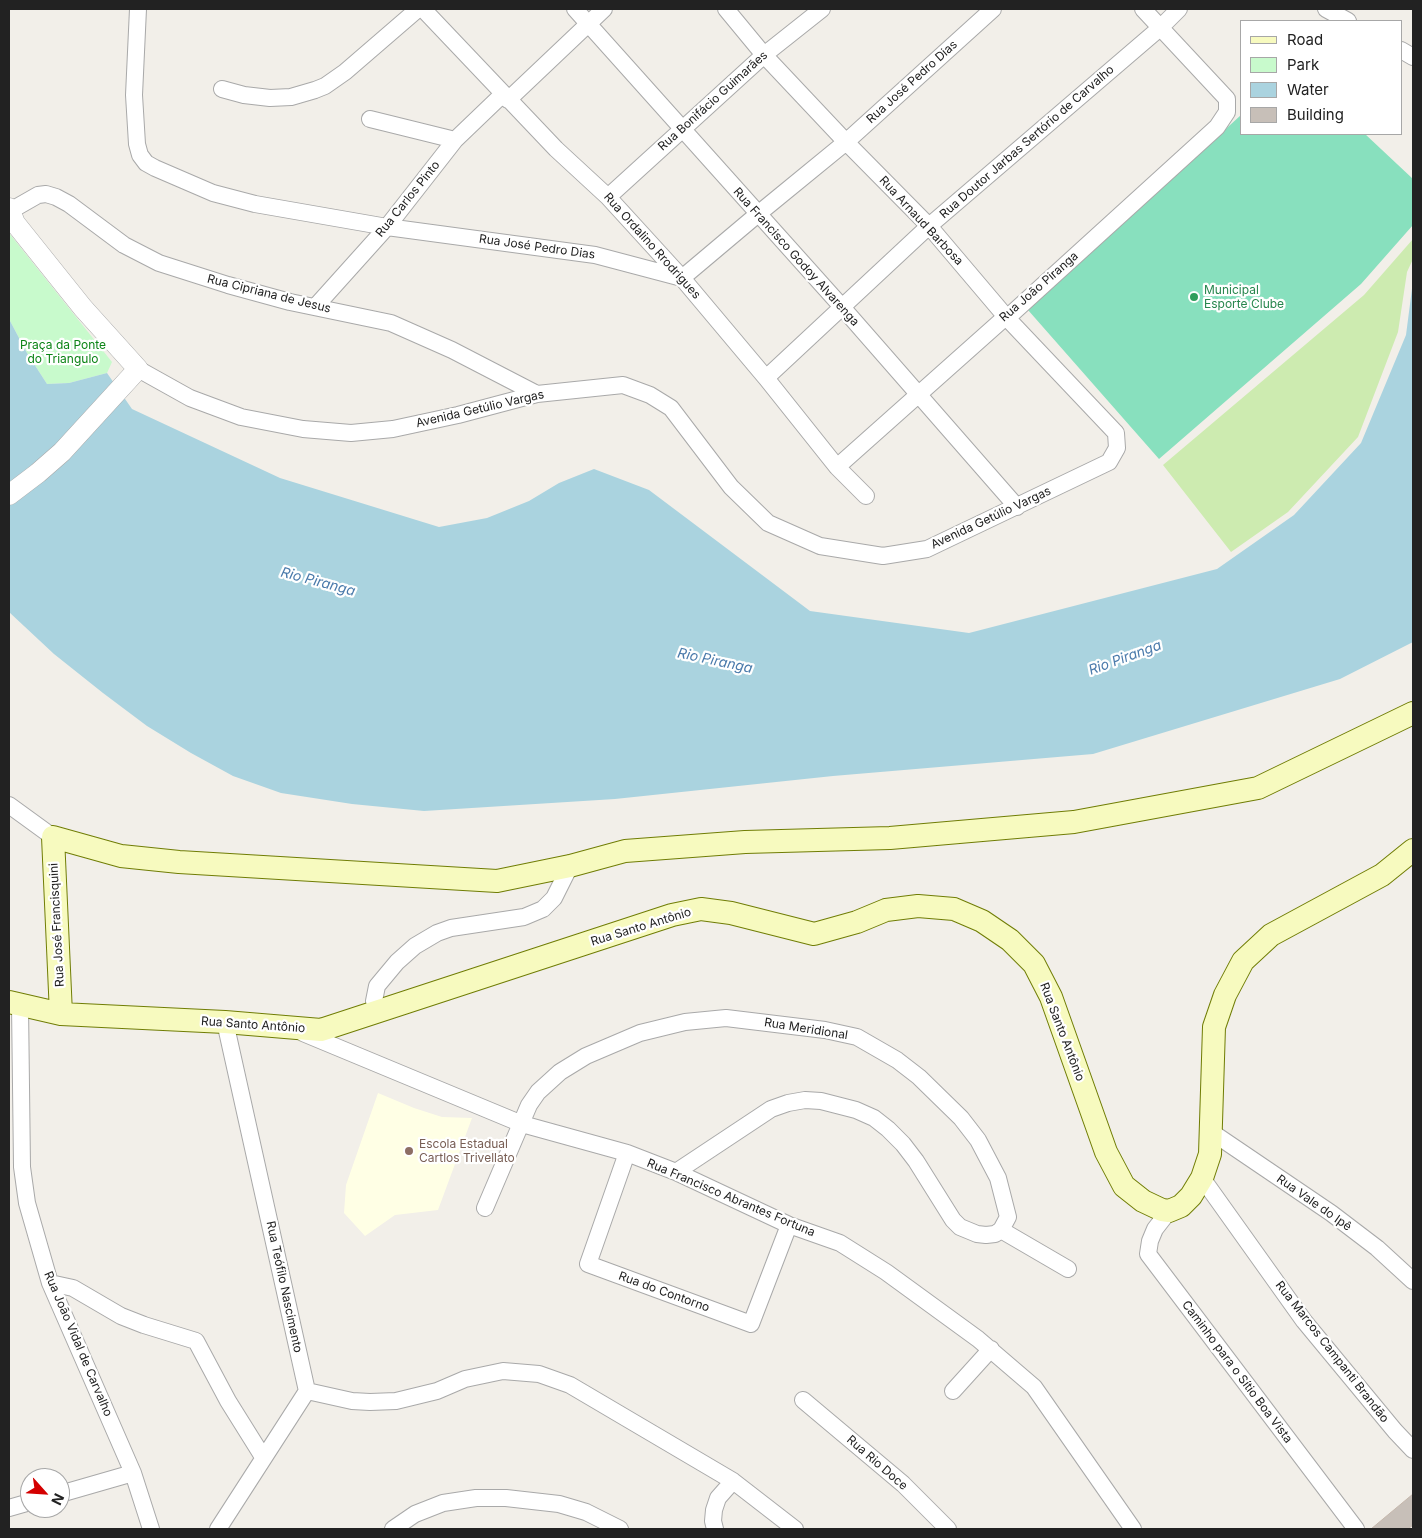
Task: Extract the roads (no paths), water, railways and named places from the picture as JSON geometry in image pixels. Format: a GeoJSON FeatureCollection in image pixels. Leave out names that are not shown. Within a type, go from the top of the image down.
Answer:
{"type":"FeatureCollection","features":[{"type":"Feature","properties":{"kind":"main road"},"geometry":{"type":"LineString","coordinates":[[53,836],[121,856],[160,860],[435,878],[497,880],[570,866],[625,851],[745,842],[890,838],[1074,822],[1258,788],[1413,713]]}},
{"type":"Feature","properties":{"kind":"main road","name":"Rua José Francisquini"},"geometry":{"type":"LineString","coordinates":[[53,836],[61,1014]]}},
{"type":"Feature","properties":{"kind":"main road"},"geometry":{"type":"LineString","coordinates":[[1169,1211],[1186,1202],[1202,1178],[1210,1154],[1214,1027],[1225,995],[1244,961],[1271,935],[1382,875],[1413,850]]}},
{"type":"Feature","properties":{"kind":"main road","name":"Rua Santo Antônio"},"geometry":{"type":"LineString","coordinates":[[14,1003],[61,1014],[225,1022],[321,1030],[672,915],[701,909],[730,912],[814,934],[857,922],[886,910],[918,906],[954,909],[982,921],[1010,940],[1034,964],[1051,997],[1106,1152],[1124,1186],[1143,1201],[1162,1210],[1169,1211]]}},
{"type":"Feature","properties":{"kind":"street","name":"Rua José Pedro Dias"},"geometry":{"type":"LineString","coordinates":[[138,9],[134,95],[137,144],[140,155],[146,163],[167,174],[213,193],[255,204],[388,227],[595,255],[682,278],[846,142],[993,9]]}},
{"type":"Feature","properties":{"kind":"street"},"geometry":{"type":"LineString","coordinates":[[222,89],[244,95],[270,98],[292,97],[325,86],[345,72],[418,9]]}},
{"type":"Feature","properties":{"kind":"street","name":"Rua Ordalino Rrodrigues"},"geometry":{"type":"LineString","coordinates":[[423,9],[556,149],[608,197],[682,278],[838,467],[866,496]]}},
{"type":"Feature","properties":{"kind":"street","name":"Rua Francisco Godoy Alvarenga"},"geometry":{"type":"LineString","coordinates":[[575,9],[842,307],[1017,507]]}},
{"type":"Feature","properties":{"kind":"street","name":"Rua Carlos Pinto"},"geometry":{"type":"LineString","coordinates":[[316,306],[388,227],[455,140],[604,9]]}},
{"type":"Feature","properties":{"kind":"street","name":"Rua Arnaud Barbosa"},"geometry":{"type":"LineString","coordinates":[[726,9],[764,54],[846,142],[929,226],[1007,318],[1116,433]]}},
{"type":"Feature","properties":{"kind":"street","name":"Rua Bonifácio Guimarães"},"geometry":{"type":"LineString","coordinates":[[608,197],[764,54],[822,9]]}},
{"type":"Feature","properties":{"kind":"street"},"geometry":{"type":"LineString","coordinates":[[1143,9],[1160,28]]}},
{"type":"Feature","properties":{"kind":"street","name":"Rua Doutor Jarbas Sertório de Carvalho"},"geometry":{"type":"LineString","coordinates":[[766,378],[929,226],[1160,28],[1179,9]]}},
{"type":"Feature","properties":{"kind":"street"},"geometry":{"type":"LineString","coordinates":[[1326,9],[1346,20]]}},
{"type":"Feature","properties":{"kind":"street","name":"Rua João Piranga"},"geometry":{"type":"LineString","coordinates":[[838,467],[1001,321],[1007,318],[1217,127],[1227,112],[1226,99],[1160,28]]}},
{"type":"Feature","properties":{"kind":"street"},"geometry":{"type":"LineString","coordinates":[[1402,51],[1413,57]]}},
{"type":"Feature","properties":{"kind":"street"},"geometry":{"type":"LineString","coordinates":[[370,119],[455,140]]}},
{"type":"Feature","properties":{"kind":"street","name":"Rua Cipriana de Jesus"},"geometry":{"type":"LineString","coordinates":[[9,209],[29,199],[46,194],[69,204],[124,245],[159,262],[228,286],[290,302],[391,322],[452,350],[537,394]]}},
{"type":"Feature","properties":{"kind":"street"},"geometry":{"type":"LineString","coordinates":[[9,209],[23,233],[134,374],[62,452],[9,495]]}},
{"type":"Feature","properties":{"kind":"street","name":"Avenida Getúlio Vargas"},"geometry":{"type":"LineString","coordinates":[[134,374],[241,418],[303,429],[351,433],[392,429],[458,415],[537,394],[623,385],[650,395],[671,408],[731,486],[768,523],[820,546],[882,556],[927,549],[1109,462],[1117,448],[1116,433]]}},
{"type":"Feature","properties":{"kind":"street"},"geometry":{"type":"LineString","coordinates":[[9,805],[53,836]]}},
{"type":"Feature","properties":{"kind":"street"},"geometry":{"type":"LineString","coordinates":[[378,1012],[374,1001],[377,986],[397,962],[415,946],[451,928],[524,917],[543,909],[554,898],[570,866]]}},
{"type":"Feature","properties":{"kind":"street","name":"Rua João Vidal de Carvalho"},"geometry":{"type":"LineString","coordinates":[[14,1003],[22,1167],[27,1203],[50,1283],[132,1473],[151,1529]]}},
{"type":"Feature","properties":{"kind":"street","name":"Rua Meridional"},"geometry":{"type":"LineString","coordinates":[[485,1208],[529,1105],[538,1092],[560,1072],[586,1056],[640,1033],[676,1024],[726,1018],[825,1030],[857,1037],[897,1060],[919,1077],[961,1118],[978,1140],[998,1178],[1008,1217],[1002,1230]]}},
{"type":"Feature","properties":{"kind":"street","name":"Rua Teófilo Nascimento"},"geometry":{"type":"LineString","coordinates":[[225,1022],[307,1391]]}},
{"type":"Feature","properties":{"kind":"street","name":"Rua Francisco Abrantes Fortuna"},"geometry":{"type":"LineString","coordinates":[[290,1028],[522,1124],[627,1154],[676,1172],[789,1225],[840,1243],[886,1272],[991,1349],[1034,1387],[1133,1529]]}},
{"type":"Feature","properties":{"kind":"street"},"geometry":{"type":"LineString","coordinates":[[676,1172],[771,1109],[804,1100],[837,1104],[874,1118],[903,1144],[953,1220],[960,1227],[986,1235],[995,1234],[1002,1230],[1068,1268]]}},
{"type":"Feature","properties":{"kind":"street","name":"Rua Vale do Ipê"},"geometry":{"type":"LineString","coordinates":[[1210,1131],[1331,1214],[1377,1248],[1413,1281]]}},
{"type":"Feature","properties":{"kind":"street","name":"Rua do Contorno"},"geometry":{"type":"LineString","coordinates":[[627,1154],[588,1264],[751,1324],[789,1225]]}},
{"type":"Feature","properties":{"kind":"street","name":"Rua Marcos Campanti Brandão"},"geometry":{"type":"LineString","coordinates":[[1202,1178],[1304,1320],[1395,1431],[1413,1450]]}},
{"type":"Feature","properties":{"kind":"street","name":"Caminho para o Sítio Boa Vista"},"geometry":{"type":"LineString","coordinates":[[1169,1211],[1155,1229],[1150,1241],[1148,1254],[1356,1529]]}},
{"type":"Feature","properties":{"kind":"street"},"geometry":{"type":"LineString","coordinates":[[50,1283],[73,1288],[121,1316],[196,1341],[228,1401],[263,1457]]}},
{"type":"Feature","properties":{"kind":"street"},"geometry":{"type":"LineString","coordinates":[[953,1391],[991,1349]]}},
{"type":"Feature","properties":{"kind":"street"},"geometry":{"type":"LineString","coordinates":[[218,1529],[307,1391],[352,1401],[396,1401],[437,1391],[465,1379],[503,1371],[539,1374],[570,1385],[732,1481],[795,1529]]}},
{"type":"Feature","properties":{"kind":"street","name":"Rua Rio Doce"},"geometry":{"type":"LineString","coordinates":[[803,1400],[903,1484],[948,1529]]}},
{"type":"Feature","properties":{"kind":"street"},"geometry":{"type":"LineString","coordinates":[[70,1491],[132,1473]]}},
{"type":"Feature","properties":{"kind":"street"},"geometry":{"type":"LineString","coordinates":[[715,1529],[713,1521],[714,1510],[718,1498],[732,1481]]}},
{"type":"Feature","properties":{"kind":"street"},"geometry":{"type":"LineString","coordinates":[[392,1529],[415,1514],[443,1503],[476,1498],[506,1498],[559,1504],[586,1512],[620,1529]]}},
{"type":"Feature","properties":{"kind":"water","name":"Rio Piranga"},"geometry":{"type":"Polygon","coordinates":[[[1413,281],[1413,642],[1340,679],[1093,754],[833,776],[615,799],[424,811],[352,804],[281,793],[233,776],[191,753],[147,726],[103,693],[54,654],[9,612],[9,319],[27,353],[47,384],[69,383],[107,373],[132,409],[280,478],[439,527],[487,518],[529,501],[559,483],[594,469],[649,490],[810,611],[969,633],[1217,569],[1294,515],[1361,443],[1406,335],[1413,281]]]}},
{"type":"Feature","properties":{"kind":"place","name":"Municipal Esporte Clube"},"geometry":{"type":"Point","coordinates":[1194,297]}},
{"type":"Feature","properties":{"kind":"place","name":"Escola Estadual Cartlos Trivellato"},"geometry":{"type":"Point","coordinates":[409,1151]}},
{"type":"Feature","properties":{"kind":"park label","name":"Praça da Ponte do Triangulo"},"geometry":{"type":"Point","coordinates":[63,352]}}]}
